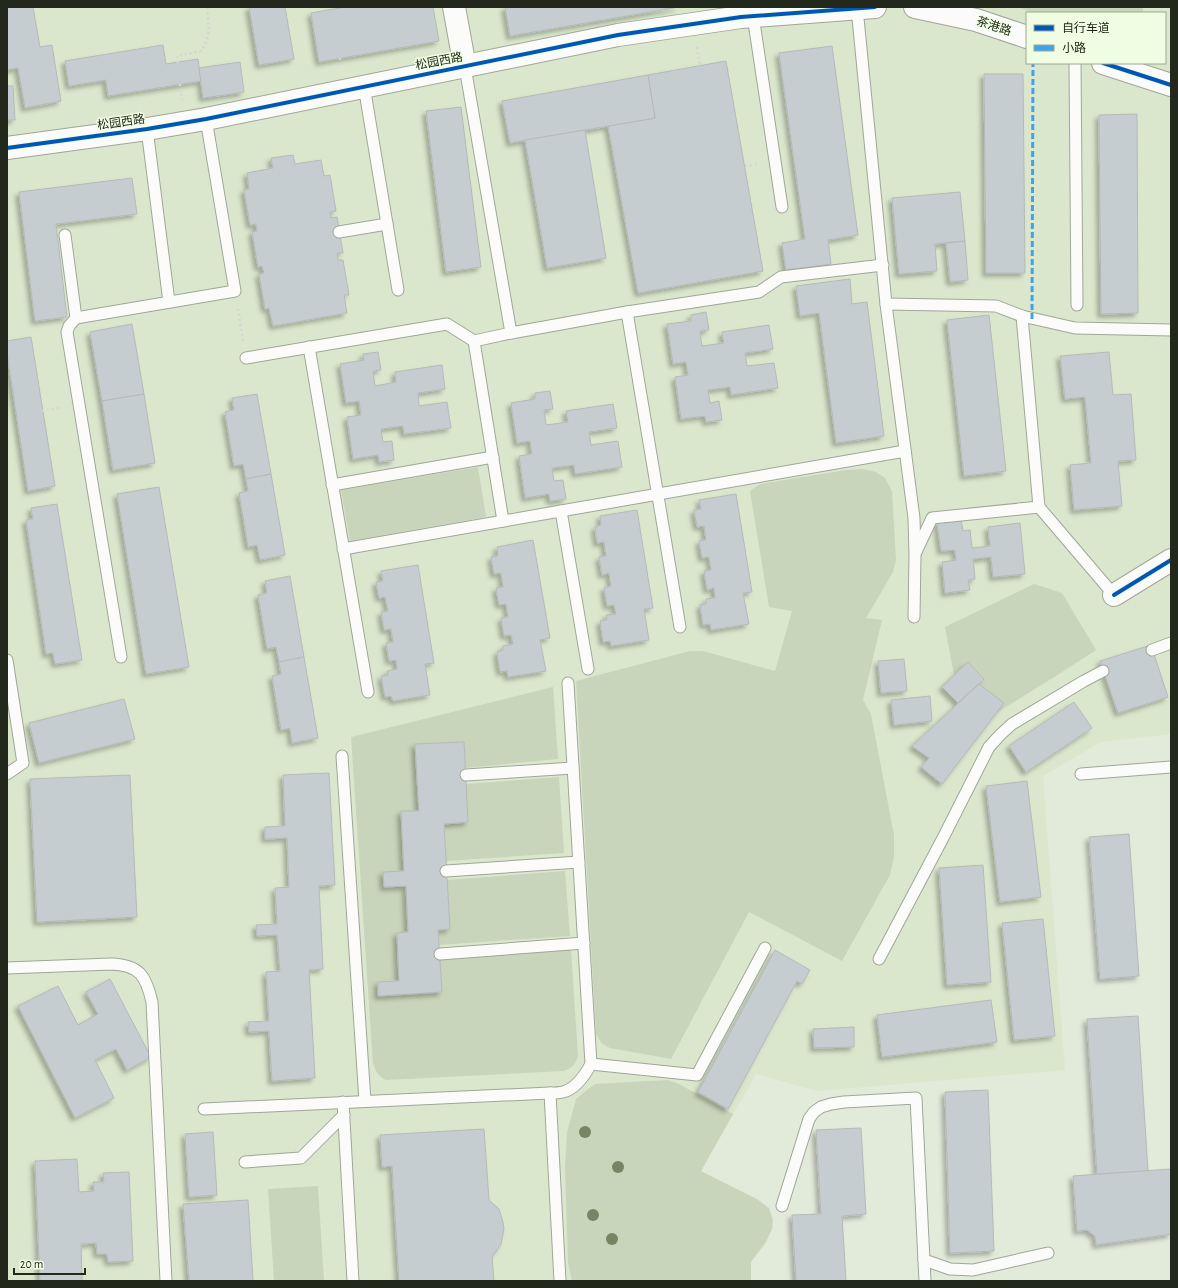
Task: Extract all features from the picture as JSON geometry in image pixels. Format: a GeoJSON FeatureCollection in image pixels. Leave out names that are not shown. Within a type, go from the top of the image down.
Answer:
{"type":"FeatureCollection","features":[{"type":"Feature","properties":{"kind":"street"},"geometry":{"type":"LineString","coordinates":[[454,7],[465,66]]}},
{"type":"Feature","properties":{"kind":"street","name":"松园西路"},"geometry":{"type":"LineString","coordinates":[[7,148],[206,119],[618,35],[745,13],[866,7]]}},
{"type":"Feature","properties":{"kind":"street","name":"茶港路"},"geometry":{"type":"LineString","coordinates":[[915,7],[978,14],[1026,37]]}},
{"type":"Feature","properties":{"kind":"street"},"geometry":{"type":"LineString","coordinates":[[1106,64],[1171,85]]}},
{"type":"Feature","properties":{"kind":"street"},"geometry":{"type":"LineString","coordinates":[[1114,595],[1171,560]]}},
{"type":"Feature","properties":{"kind":"lane"},"geometry":{"type":"LineString","coordinates":[[866,7],[886,304],[914,518],[914,617]]}},
{"type":"Feature","properties":{"kind":"lane"},"geometry":{"type":"LineString","coordinates":[[745,13],[782,207]]}},
{"type":"Feature","properties":{"kind":"lane"},"geometry":{"type":"LineString","coordinates":[[1075,64],[1077,305]]}},
{"type":"Feature","properties":{"kind":"lane"},"geometry":{"type":"LineString","coordinates":[[465,66],[511,333]]}},
{"type":"Feature","properties":{"kind":"lane"},"geometry":{"type":"LineString","coordinates":[[364,86],[398,290]]}},
{"type":"Feature","properties":{"kind":"lane"},"geometry":{"type":"LineString","coordinates":[[122,657],[67,332],[69,326],[76,318],[235,291],[206,119]]}},
{"type":"Feature","properties":{"kind":"lane"},"geometry":{"type":"LineString","coordinates":[[147,128],[169,302]]}},
{"type":"Feature","properties":{"kind":"lane"},"geometry":{"type":"LineString","coordinates":[[339,232],[387,224]]}},
{"type":"Feature","properties":{"kind":"lane"},"geometry":{"type":"LineString","coordinates":[[65,235],[76,318]]}},
{"type":"Feature","properties":{"kind":"lane"},"geometry":{"type":"LineString","coordinates":[[246,358],[447,324],[474,341],[628,312],[760,292],[781,277],[883,266]]}},
{"type":"Feature","properties":{"kind":"lane"},"geometry":{"type":"LineString","coordinates":[[886,304],[996,306],[1022,316],[1075,328],[1171,330]]}},
{"type":"Feature","properties":{"kind":"lane"},"geometry":{"type":"LineString","coordinates":[[628,312],[680,627]]}},
{"type":"Feature","properties":{"kind":"lane"},"geometry":{"type":"LineString","coordinates":[[1022,316],[1039,507],[1114,595]]}},
{"type":"Feature","properties":{"kind":"lane"},"geometry":{"type":"LineString","coordinates":[[474,341],[504,521]]}},
{"type":"Feature","properties":{"kind":"lane"},"geometry":{"type":"LineString","coordinates":[[309,347],[368,692]]}},
{"type":"Feature","properties":{"kind":"lane"},"geometry":{"type":"LineString","coordinates":[[343,549],[905,451]]}},
{"type":"Feature","properties":{"kind":"lane"},"geometry":{"type":"LineString","coordinates":[[332,485],[494,457]]}},
{"type":"Feature","properties":{"kind":"lane"},"geometry":{"type":"LineString","coordinates":[[915,555],[932,518],[1039,507]]}},
{"type":"Feature","properties":{"kind":"lane"},"geometry":{"type":"LineString","coordinates":[[561,511],[588,669]]}},
{"type":"Feature","properties":{"kind":"lane"},"geometry":{"type":"LineString","coordinates":[[1152,650],[1171,643]]}},
{"type":"Feature","properties":{"kind":"lane"},"geometry":{"type":"LineString","coordinates":[[7,660],[23,763],[7,774]]}},
{"type":"Feature","properties":{"kind":"lane"},"geometry":{"type":"LineString","coordinates":[[878,959],[944,836],[989,747],[1012,724],[1103,671]]}},
{"type":"Feature","properties":{"kind":"lane"},"geometry":{"type":"LineString","coordinates":[[204,1109],[565,1092],[583,1078],[591,1064],[568,683]]}},
{"type":"Feature","properties":{"kind":"lane"},"geometry":{"type":"LineString","coordinates":[[342,756],[365,1101]]}},
{"type":"Feature","properties":{"kind":"lane"},"geometry":{"type":"LineString","coordinates":[[1080,774],[1171,767]]}},
{"type":"Feature","properties":{"kind":"lane"},"geometry":{"type":"LineString","coordinates":[[466,775],[573,768]]}},
{"type":"Feature","properties":{"kind":"lane"},"geometry":{"type":"LineString","coordinates":[[446,871],[579,862]]}},
{"type":"Feature","properties":{"kind":"lane"},"geometry":{"type":"LineString","coordinates":[[440,954],[584,943]]}},
{"type":"Feature","properties":{"kind":"lane"},"geometry":{"type":"LineString","coordinates":[[591,1064],[697,1075],[765,948]]}},
{"type":"Feature","properties":{"kind":"lane"},"geometry":{"type":"LineString","coordinates":[[7,968],[123,964],[131,967],[143,975],[152,1002],[166,1281]]}},
{"type":"Feature","properties":{"kind":"lane"},"geometry":{"type":"LineString","coordinates":[[550,1093],[560,1281]]}},
{"type":"Feature","properties":{"kind":"lane"},"geometry":{"type":"LineString","coordinates":[[782,1206],[809,1119],[814,1112],[821,1107],[844,1102],[916,1098],[925,1281]]}},
{"type":"Feature","properties":{"kind":"lane"},"geometry":{"type":"LineString","coordinates":[[343,1102],[353,1281]]}},
{"type":"Feature","properties":{"kind":"lane"},"geometry":{"type":"LineString","coordinates":[[245,1162],[301,1158],[344,1115]]}},
{"type":"Feature","properties":{"kind":"lane"},"geometry":{"type":"LineString","coordinates":[[924,1260],[950,1268],[973,1270],[1048,1253]]}},
{"type":"Feature","properties":{"kind":"path"},"geometry":{"type":"LineString","coordinates":[[178,63],[177,56],[201,51],[206,44],[209,38],[207,7]]}},
{"type":"Feature","properties":{"kind":"path"},"geometry":{"type":"LineString","coordinates":[[235,291],[246,358]]}},
{"type":"Feature","properties":{"kind":"shaded area"},"geometry":{"type":"Polygon","coordinates":[[[7,7],[1171,7],[1171,734],[1101,742],[1043,776],[1065,1070],[817,1091],[756,1074],[639,1281],[7,1281],[7,7]]]}},
{"type":"Feature","properties":{"kind":"shaded area"},"geometry":{"type":"Polygon","coordinates":[[[1019,7],[1143,7],[1143,12],[1031,12],[1019,7]]]}},
{"type":"Feature","properties":{"kind":"shaded area"},"geometry":{"type":"Polygon","coordinates":[[[478,467],[486,517],[350,541],[341,490],[478,467]]]}},
{"type":"Feature","properties":{"kind":"shaded area"},"geometry":{"type":"Polygon","coordinates":[[[863,469],[876,472],[885,478],[892,491],[896,560],[893,572],[866,618],[882,620],[863,700],[871,714],[894,835],[894,856],[890,875],[842,961],[749,912],[671,1059],[605,1046],[598,1038],[596,1033],[576,681],[690,651],[703,651],[775,671],[792,611],[769,607],[750,491],[760,484],[846,470],[863,469]]]}},
{"type":"Feature","properties":{"kind":"shaded area"},"geometry":{"type":"Polygon","coordinates":[[[1034,584],[1062,593],[1096,650],[996,713],[1004,703],[979,684],[984,679],[968,662],[954,675],[945,627],[1034,584]]]}},
{"type":"Feature","properties":{"kind":"shaded area"},"geometry":{"type":"Polygon","coordinates":[[[553,687],[558,759],[465,768],[464,742],[415,744],[419,811],[401,812],[404,871],[383,873],[384,887],[406,886],[408,932],[397,933],[399,981],[378,982],[378,995],[442,992],[440,959],[571,950],[577,1059],[569,1069],[564,1071],[386,1080],[378,1074],[373,1064],[351,737],[553,687]]]}},
{"type":"Feature","properties":{"kind":"shaded area"},"geometry":{"type":"Polygon","coordinates":[[[559,777],[564,853],[446,861],[444,824],[468,822],[466,784],[559,777]]]}},
{"type":"Feature","properties":{"kind":"shaded area"},"geometry":{"type":"Polygon","coordinates":[[[565,871],[570,936],[439,945],[438,930],[447,880],[565,871]]]}},
{"type":"Feature","properties":{"kind":"shaded area"},"geometry":{"type":"Polygon","coordinates":[[[668,1080],[679,1084],[733,1114],[701,1171],[757,1199],[769,1208],[773,1220],[772,1229],[766,1242],[751,1262],[751,1281],[572,1281],[568,1263],[565,1168],[567,1132],[576,1099],[595,1084],[668,1080]]]}},
{"type":"Feature","properties":{"kind":"shaded area"},"geometry":{"type":"Polygon","coordinates":[[[318,1186],[324,1281],[274,1281],[268,1189],[318,1186]]]}},
{"type":"Feature","properties":{"kind":"building"},"geometry":{"type":"Polygon","coordinates":[[[7,7],[33,7],[40,47],[52,45],[61,101],[25,108],[18,68],[7,70],[7,7]]]}},
{"type":"Feature","properties":{"kind":"building"},"geometry":{"type":"Polygon","coordinates":[[[249,7],[285,7],[294,59],[259,65],[249,7]]]}},
{"type":"Feature","properties":{"kind":"building"},"geometry":{"type":"Polygon","coordinates":[[[345,7],[433,7],[439,41],[319,62],[311,13],[345,7]]]}},
{"type":"Feature","properties":{"kind":"building"},"geometry":{"type":"Polygon","coordinates":[[[505,7],[679,7],[510,36],[505,7]]]}},
{"type":"Feature","properties":{"kind":"building"},"geometry":{"type":"Polygon","coordinates":[[[163,45],[166,64],[198,59],[201,81],[108,96],[106,80],[69,86],[65,61],[163,45]]]}},
{"type":"Feature","properties":{"kind":"building"},"geometry":{"type":"Polygon","coordinates":[[[832,46],[858,235],[828,240],[831,264],[786,270],[782,243],[805,239],[779,53],[832,46]]]}},
{"type":"Feature","properties":{"kind":"building"},"geometry":{"type":"Polygon","coordinates":[[[726,61],[763,271],[638,293],[608,126],[655,118],[648,75],[726,61]]]}},
{"type":"Feature","properties":{"kind":"building"},"geometry":{"type":"Polygon","coordinates":[[[240,62],[244,92],[203,98],[199,68],[240,62]]]}},
{"type":"Feature","properties":{"kind":"building"},"geometry":{"type":"Polygon","coordinates":[[[984,74],[1023,74],[1025,273],[986,273],[984,74]]]}},
{"type":"Feature","properties":{"kind":"building"},"geometry":{"type":"Polygon","coordinates":[[[648,75],[655,118],[510,143],[502,101],[648,75]]]}},
{"type":"Feature","properties":{"kind":"building"},"geometry":{"type":"Polygon","coordinates":[[[7,86],[13,86],[15,120],[7,120],[7,86]]]}},
{"type":"Feature","properties":{"kind":"building"},"geometry":{"type":"Polygon","coordinates":[[[461,107],[481,267],[446,272],[426,111],[461,107]]]}},
{"type":"Feature","properties":{"kind":"building"},"geometry":{"type":"Polygon","coordinates":[[[1137,114],[1138,313],[1101,314],[1099,115],[1137,114]]]}},
{"type":"Feature","properties":{"kind":"building"},"geometry":{"type":"Polygon","coordinates":[[[585,130],[606,258],[547,268],[525,140],[585,130]]]}},
{"type":"Feature","properties":{"kind":"building"},"geometry":{"type":"Polygon","coordinates":[[[293,155],[295,164],[321,160],[324,176],[330,175],[336,211],[330,212],[331,218],[337,217],[343,253],[337,253],[338,260],[343,260],[349,295],[344,295],[347,313],[273,326],[269,308],[265,309],[259,274],[264,273],[262,266],[258,267],[252,232],[257,231],[256,224],[250,225],[244,190],[249,189],[247,173],[273,168],[271,158],[293,155]]]}},
{"type":"Feature","properties":{"kind":"building"},"geometry":{"type":"Polygon","coordinates":[[[132,178],[137,214],[56,224],[67,317],[35,321],[19,192],[132,178]]]}},
{"type":"Feature","properties":{"kind":"building"},"geometry":{"type":"Polygon","coordinates":[[[960,192],[965,241],[935,244],[937,271],[899,274],[892,198],[960,192]]]}},
{"type":"Feature","properties":{"kind":"building"},"geometry":{"type":"Polygon","coordinates":[[[965,241],[968,280],[950,282],[946,243],[965,241]]]}},
{"type":"Feature","properties":{"kind":"building"},"geometry":{"type":"Polygon","coordinates":[[[850,279],[852,304],[867,302],[884,436],[836,443],[819,313],[800,316],[796,286],[850,279]]]}},
{"type":"Feature","properties":{"kind":"building"},"geometry":{"type":"Polygon","coordinates":[[[706,312],[709,330],[700,331],[702,346],[724,343],[722,332],[769,325],[773,349],[745,353],[747,366],[774,363],[778,388],[731,395],[730,387],[708,390],[710,403],[719,401],[722,420],[706,422],[705,416],[681,419],[675,377],[688,375],[686,362],[673,364],[667,324],[691,321],[691,315],[706,312]]]}},
{"type":"Feature","properties":{"kind":"building"},"geometry":{"type":"Polygon","coordinates":[[[989,315],[1006,471],[964,476],[947,320],[989,315]]]}},
{"type":"Feature","properties":{"kind":"building"},"geometry":{"type":"Polygon","coordinates":[[[132,324],[144,394],[102,401],[90,332],[132,324]]]}},
{"type":"Feature","properties":{"kind":"building"},"geometry":{"type":"Polygon","coordinates":[[[31,337],[55,486],[28,491],[7,353],[7,341],[31,337]]]}},
{"type":"Feature","properties":{"kind":"building"},"geometry":{"type":"Polygon","coordinates":[[[378,352],[381,370],[373,371],[375,386],[396,382],[395,372],[442,365],[445,389],[418,393],[419,406],[447,402],[451,428],[404,434],[403,426],[381,429],[383,442],[392,441],[394,460],[379,462],[378,455],[353,459],[347,417],[361,415],[359,401],[346,403],[340,364],[364,360],[363,354],[378,352]]]}},
{"type":"Feature","properties":{"kind":"building"},"geometry":{"type":"Polygon","coordinates":[[[1109,352],[1113,395],[1131,394],[1136,460],[1118,461],[1122,506],[1074,510],[1070,465],[1091,463],[1085,397],[1065,399],[1060,356],[1109,352]]]}},
{"type":"Feature","properties":{"kind":"building"},"geometry":{"type":"Polygon","coordinates":[[[550,391],[553,409],[544,410],[546,425],[568,422],[566,411],[613,404],[617,428],[589,432],[591,445],[618,441],[622,467],[575,474],[574,465],[552,468],[554,481],[563,480],[566,499],[550,501],[549,494],[525,498],[519,456],[532,454],[530,441],[517,443],[511,403],[535,399],[535,393],[550,391]]]}},
{"type":"Feature","properties":{"kind":"building"},"geometry":{"type":"Polygon","coordinates":[[[144,394],[155,463],[113,470],[102,401],[144,394]]]}},
{"type":"Feature","properties":{"kind":"building"},"geometry":{"type":"Polygon","coordinates":[[[257,394],[271,474],[246,479],[243,464],[234,466],[225,412],[234,410],[232,398],[257,394]]]}},
{"type":"Feature","properties":{"kind":"building"},"geometry":{"type":"Polygon","coordinates":[[[271,474],[285,555],[260,560],[257,545],[248,547],[239,493],[248,491],[246,479],[271,474]]]}},
{"type":"Feature","properties":{"kind":"building"},"geometry":{"type":"Polygon","coordinates":[[[159,487],[189,667],[146,674],[117,494],[159,487]]]}},
{"type":"Feature","properties":{"kind":"building"},"geometry":{"type":"Polygon","coordinates":[[[736,494],[752,592],[743,593],[749,624],[711,630],[710,624],[703,625],[700,605],[706,604],[706,599],[715,598],[714,588],[707,590],[704,571],[711,570],[709,557],[702,558],[699,541],[706,540],[704,526],[697,527],[694,510],[701,509],[699,500],[736,494]]]}},
{"type":"Feature","properties":{"kind":"building"},"geometry":{"type":"Polygon","coordinates":[[[57,504],[82,660],[55,664],[53,653],[46,654],[26,520],[33,519],[31,508],[57,504]]]}},
{"type":"Feature","properties":{"kind":"building"},"geometry":{"type":"Polygon","coordinates":[[[637,510],[653,608],[644,609],[649,640],[611,646],[610,641],[603,642],[600,621],[607,620],[606,615],[616,614],[614,605],[607,606],[604,588],[611,586],[609,573],[602,575],[599,557],[606,556],[604,542],[597,543],[595,527],[601,525],[600,516],[637,510]]]}},
{"type":"Feature","properties":{"kind":"building"},"geometry":{"type":"Polygon","coordinates":[[[961,520],[963,531],[970,530],[972,548],[990,546],[988,527],[1020,523],[1025,574],[993,577],[991,557],[973,559],[975,579],[968,580],[970,590],[945,593],[942,562],[956,560],[955,550],[941,551],[937,522],[961,520]]]}},
{"type":"Feature","properties":{"kind":"building"},"geometry":{"type":"Polygon","coordinates":[[[533,540],[550,638],[540,640],[546,671],[508,677],[507,671],[500,672],[497,652],[503,650],[503,646],[513,644],[511,635],[504,636],[501,618],[508,617],[506,604],[499,605],[496,588],[503,587],[501,573],[494,574],[491,557],[498,556],[497,547],[533,540]]]}},
{"type":"Feature","properties":{"kind":"building"},"geometry":{"type":"Polygon","coordinates":[[[418,565],[434,663],[425,664],[430,695],[393,701],[391,696],[385,697],[381,676],[388,675],[387,671],[397,669],[396,660],[389,661],[386,643],[393,642],[391,629],[384,630],[381,612],[388,611],[385,597],[379,598],[376,582],[383,581],[381,571],[418,565]]]}},
{"type":"Feature","properties":{"kind":"building"},"geometry":{"type":"Polygon","coordinates":[[[290,576],[304,657],[279,662],[276,647],[267,649],[258,595],[267,593],[265,581],[290,576]]]}},
{"type":"Feature","properties":{"kind":"building"},"geometry":{"type":"Polygon","coordinates":[[[1151,645],[1168,697],[1118,713],[1100,661],[1151,645]]]}},
{"type":"Feature","properties":{"kind":"building"},"geometry":{"type":"Polygon","coordinates":[[[304,657],[318,738],[292,743],[290,728],[281,730],[272,676],[281,674],[279,662],[304,657]]]}},
{"type":"Feature","properties":{"kind":"building"},"geometry":{"type":"Polygon","coordinates":[[[904,659],[907,691],[881,693],[878,661],[904,659]]]}},
{"type":"Feature","properties":{"kind":"building"},"geometry":{"type":"Polygon","coordinates":[[[968,662],[984,679],[958,703],[942,687],[968,662]]]}},
{"type":"Feature","properties":{"kind":"building"},"geometry":{"type":"Polygon","coordinates":[[[979,684],[1004,703],[942,784],[921,767],[929,758],[912,746],[979,684]]]}},
{"type":"Feature","properties":{"kind":"building"},"geometry":{"type":"Polygon","coordinates":[[[930,696],[932,721],[894,725],[891,700],[930,696]]]}},
{"type":"Feature","properties":{"kind":"building"},"geometry":{"type":"Polygon","coordinates":[[[124,699],[135,739],[39,763],[29,723],[124,699]]]}},
{"type":"Feature","properties":{"kind":"building"},"geometry":{"type":"Polygon","coordinates":[[[1074,702],[1092,728],[1026,772],[1009,746],[1074,702]]]}},
{"type":"Feature","properties":{"kind":"building"},"geometry":{"type":"Polygon","coordinates":[[[464,742],[468,822],[444,824],[450,929],[438,930],[442,992],[378,996],[378,982],[399,981],[397,933],[408,932],[406,886],[384,887],[383,872],[404,871],[401,811],[419,811],[415,744],[464,742]]]}},
{"type":"Feature","properties":{"kind":"building"},"geometry":{"type":"Polygon","coordinates":[[[329,773],[335,885],[319,886],[323,969],[309,970],[315,1078],[272,1081],[269,1031],[249,1032],[248,1022],[269,1021],[266,972],[280,971],[277,935],[257,936],[256,925],[277,924],[275,888],[289,887],[287,838],[265,839],[265,827],[285,826],[283,775],[329,773]]]}},
{"type":"Feature","properties":{"kind":"building"},"geometry":{"type":"Polygon","coordinates":[[[130,775],[137,917],[37,922],[30,779],[130,775]]]}},
{"type":"Feature","properties":{"kind":"building"},"geometry":{"type":"Polygon","coordinates":[[[1027,781],[1041,897],[1000,902],[986,786],[1027,781]]]}},
{"type":"Feature","properties":{"kind":"building"},"geometry":{"type":"Polygon","coordinates":[[[1129,834],[1139,976],[1100,979],[1089,837],[1129,834]]]}},
{"type":"Feature","properties":{"kind":"building"},"geometry":{"type":"Polygon","coordinates":[[[983,865],[991,982],[947,985],[939,868],[983,865]]]}},
{"type":"Feature","properties":{"kind":"building"},"geometry":{"type":"Polygon","coordinates":[[[1043,919],[1055,1036],[1014,1040],[1002,923],[1043,919]]]}},
{"type":"Feature","properties":{"kind":"building"},"geometry":{"type":"Polygon","coordinates":[[[775,950],[810,970],[802,984],[797,981],[728,1109],[698,1092],[775,950]]]}},
{"type":"Feature","properties":{"kind":"building"},"geometry":{"type":"Polygon","coordinates":[[[110,979],[151,1057],[127,1070],[116,1049],[95,1060],[114,1098],[75,1118],[18,1006],[58,986],[78,1025],[98,1014],[86,992],[110,979]]]}},
{"type":"Feature","properties":{"kind":"building"},"geometry":{"type":"Polygon","coordinates":[[[991,1000],[997,1042],[882,1057],[877,1015],[991,1000]]]}},
{"type":"Feature","properties":{"kind":"building"},"geometry":{"type":"Polygon","coordinates":[[[1138,1016],[1148,1171],[1097,1174],[1087,1019],[1138,1016]]]}},
{"type":"Feature","properties":{"kind":"building"},"geometry":{"type":"Polygon","coordinates":[[[854,1027],[854,1047],[814,1048],[813,1029],[854,1027]]]}},
{"type":"Feature","properties":{"kind":"building"},"geometry":{"type":"Polygon","coordinates":[[[988,1090],[994,1251],[950,1253],[945,1092],[988,1090]]]}},
{"type":"Feature","properties":{"kind":"building"},"geometry":{"type":"Polygon","coordinates":[[[861,1128],[866,1214],[842,1216],[846,1281],[796,1281],[792,1215],[821,1214],[816,1130],[861,1128]]]}},
{"type":"Feature","properties":{"kind":"building"},"geometry":{"type":"Polygon","coordinates":[[[484,1129],[489,1200],[499,1209],[504,1229],[501,1244],[492,1257],[494,1281],[399,1281],[392,1166],[382,1167],[380,1135],[484,1129]]]}},
{"type":"Feature","properties":{"kind":"building"},"geometry":{"type":"Polygon","coordinates":[[[213,1132],[217,1195],[189,1197],[185,1134],[213,1132]]]}},
{"type":"Feature","properties":{"kind":"building"},"geometry":{"type":"Polygon","coordinates":[[[77,1159],[79,1192],[94,1191],[93,1182],[104,1182],[103,1173],[129,1172],[133,1261],[108,1262],[107,1254],[97,1254],[96,1243],[81,1244],[82,1281],[40,1281],[35,1161],[77,1159]]]}},
{"type":"Feature","properties":{"kind":"building"},"geometry":{"type":"Polygon","coordinates":[[[1171,1169],[1171,1234],[1096,1245],[1095,1236],[1087,1230],[1077,1231],[1073,1176],[1171,1169]]]}},
{"type":"Feature","properties":{"kind":"building"},"geometry":{"type":"Polygon","coordinates":[[[248,1200],[253,1281],[189,1281],[183,1204],[248,1200]]]}},
{"type":"Feature","properties":{"kind":"marked path"},"geometry":{"type":"LineString","coordinates":[[1032,319],[1033,64]]}},
{"type":"Feature","properties":{"kind":"cycle path"},"geometry":{"type":"LineString","coordinates":[[7,148],[147,129],[206,119],[618,35],[741,17],[875,7]]}},
{"type":"Feature","properties":{"kind":"cycle path"},"geometry":{"type":"LineString","coordinates":[[1106,64],[1171,85]]}},
{"type":"Feature","properties":{"kind":"cycle path"},"geometry":{"type":"LineString","coordinates":[[1114,595],[1171,560]]}}]}
